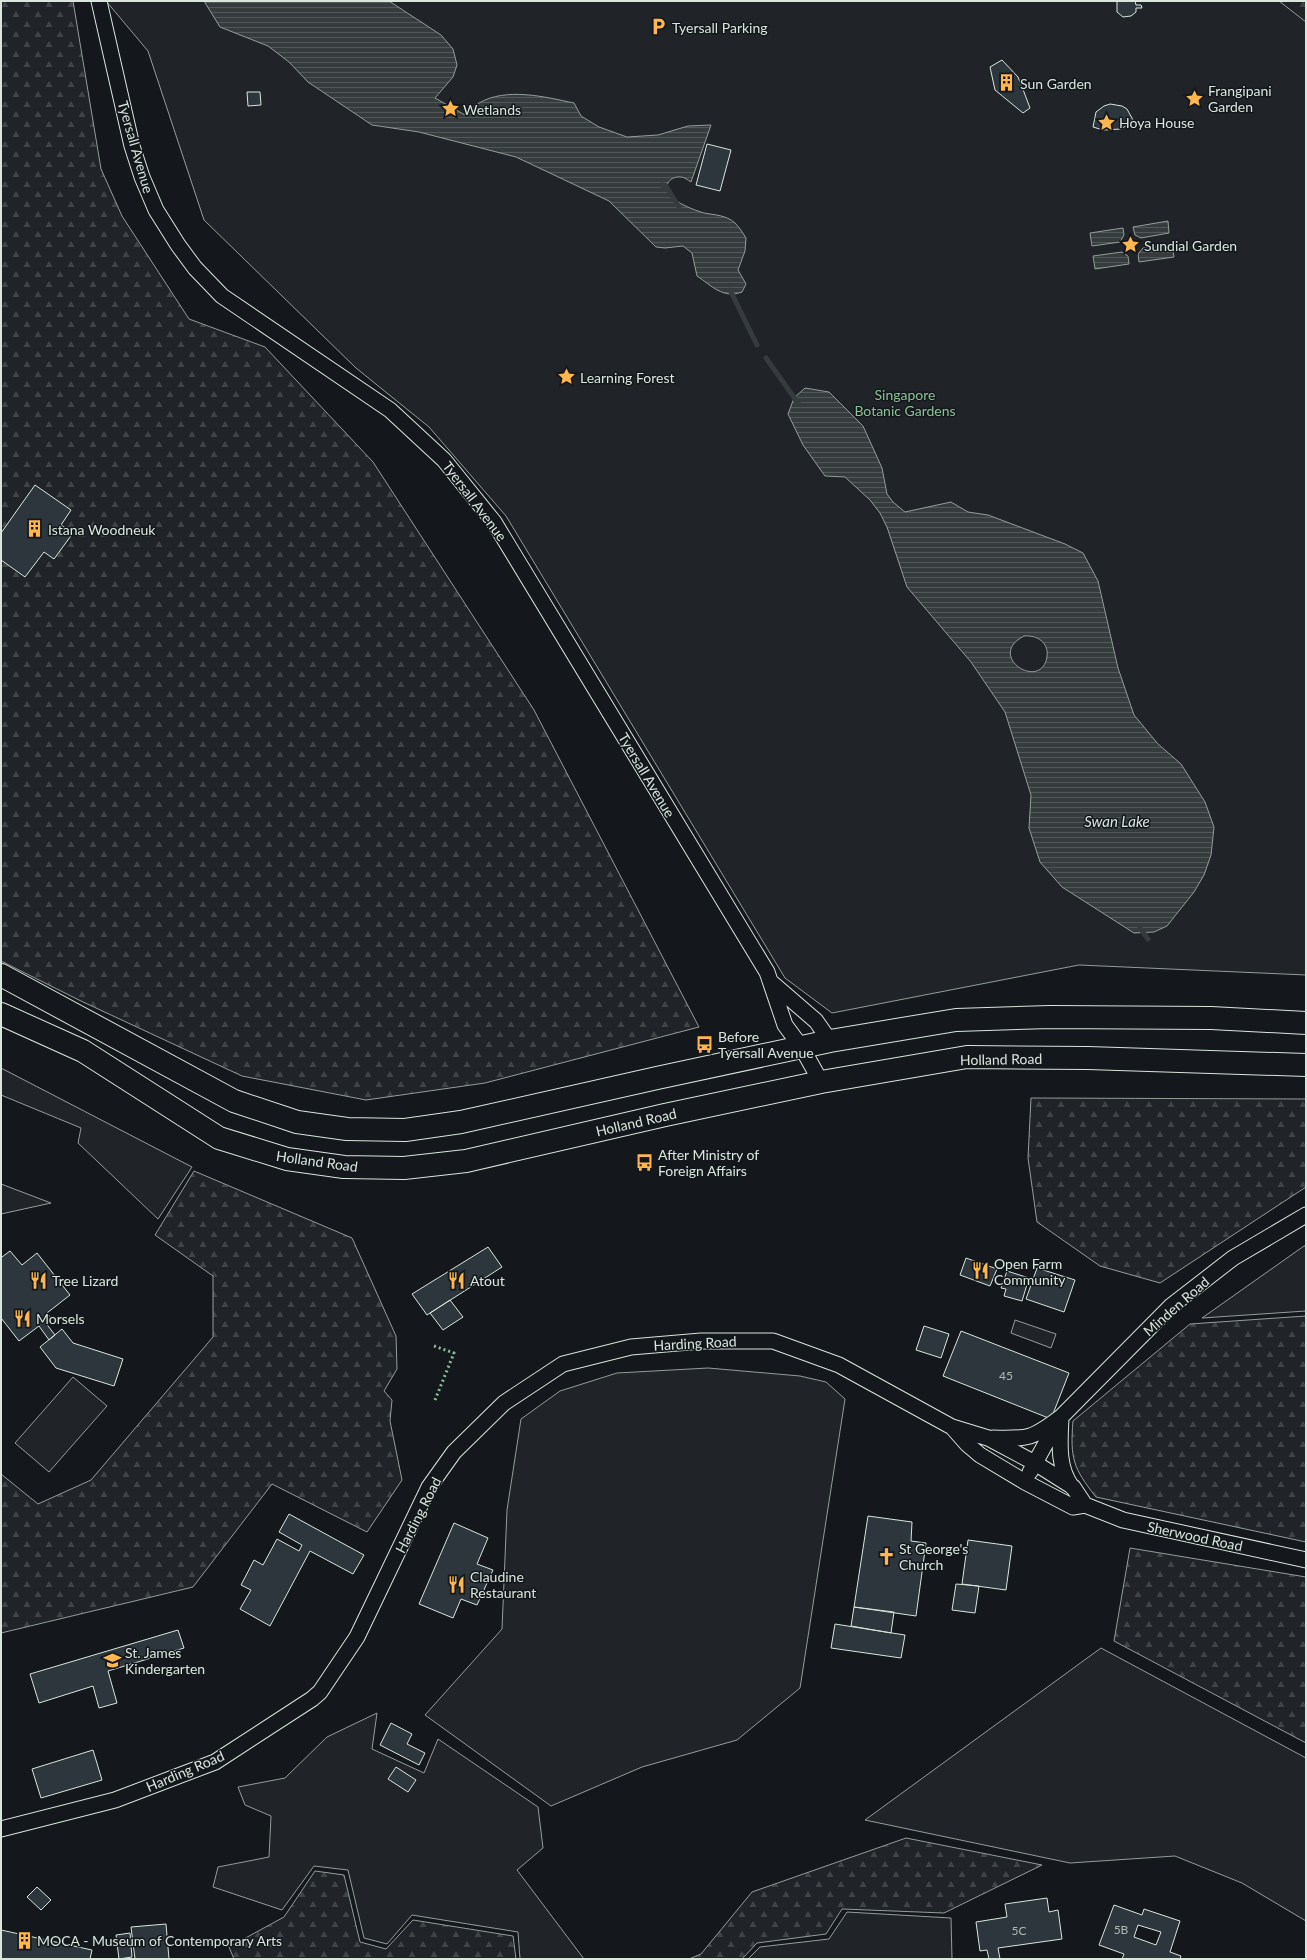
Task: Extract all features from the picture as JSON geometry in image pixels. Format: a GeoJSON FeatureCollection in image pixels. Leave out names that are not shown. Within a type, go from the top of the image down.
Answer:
{"type":"FeatureCollection","features":[{"type":"Feature","properties":{"kind":"main road"},"geometry":{"type":"LineString","coordinates":[[1,975],[234,1101],[296,1122],[347,1129],[405,1130],[461,1122],[658,1078],[830,1042],[956,1020],[1050,1017],[1204,1018],[1306,1022]]}},
{"type":"Feature","properties":{"kind":"main road","name":"Holland Road"},"geometry":{"type":"LineString","coordinates":[[1,1014],[83,1051],[219,1138],[287,1159],[344,1167],[404,1168],[466,1161],[665,1115],[821,1082],[967,1057],[1128,1059],[1306,1064]]}},
{"type":"Feature","properties":{"kind":"street","name":"Tyersall Avenue"},"geometry":{"type":"LineString","coordinates":[[99,1],[132,146],[142,177],[156,210],[178,245],[195,268],[222,296],[390,410],[444,460],[494,522],[767,972],[785,1025],[802,1048],[821,1082]]}},
{"type":"Feature","properties":{"kind":"street"},"geometry":{"type":"LineString","coordinates":[[772,984],[816,1021],[830,1042]]}},
{"type":"Feature","properties":{"kind":"street","name":"Minden Road"},"geometry":{"type":"LineString","coordinates":[[988,1438],[1031,1437],[1061,1417],[1171,1306],[1234,1258],[1306,1215]]}},
{"type":"Feature","properties":{"kind":"street","name":"Harding Road"},"geometry":{"type":"LineString","coordinates":[[1,1829],[115,1800],[215,1762],[312,1699],[320,1692],[357,1636],[430,1487],[454,1452],[504,1403],[564,1364],[631,1347],[701,1341],[773,1341],[839,1365],[952,1427],[988,1438],[1035,1463]]}},
{"type":"Feature","properties":{"kind":"street"},"geometry":{"type":"LineString","coordinates":[[1061,1417],[1060,1449],[1065,1477],[1085,1505]]}},
{"type":"Feature","properties":{"kind":"street","name":"Minden Road"},"geometry":{"type":"LineString","coordinates":[[1025,1482],[1061,1417]]}},
{"type":"Feature","properties":{"kind":"street","name":"Harding Road"},"geometry":{"type":"LineString","coordinates":[[952,1427],[967,1444],[980,1454],[1025,1482]]}},
{"type":"Feature","properties":{"kind":"street"},"geometry":{"type":"LineString","coordinates":[[1035,1463],[1073,1488]]}},
{"type":"Feature","properties":{"kind":"street","name":"Sherwood Road"},"geometry":{"type":"LineString","coordinates":[[1025,1482],[1073,1507],[1085,1505],[1123,1520],[1306,1560]]}},
{"type":"Feature","properties":{"kind":"green space"},"geometry":{"type":"Polygon","coordinates":[[[1,1],[73,1],[101,169],[122,216],[189,319],[265,347],[373,462],[534,710],[699,1027],[485,1083],[366,1100],[242,1076],[81,1001],[1,961],[1,1]]]}},
{"type":"Feature","properties":{"kind":"green space","name":"Singapore Botanic Gardens"},"geometry":{"type":"Polygon","coordinates":[[[106,1],[1306,1],[1306,975],[1079,965],[832,1013],[785,978],[506,516],[429,427],[356,368],[204,220],[148,51],[106,1]]]}},
{"type":"Feature","properties":{"kind":"green space"},"geometry":{"type":"Polygon","coordinates":[[[1279,1],[1306,1],[1306,22],[1279,1]]]}},
{"type":"Feature","properties":{"kind":"green space"},"geometry":{"type":"Polygon","coordinates":[[[1,1068],[192,1167],[158,1219],[78,1143],[81,1128],[1,1095],[1,1068]]]}},
{"type":"Feature","properties":{"kind":"green space"},"geometry":{"type":"Polygon","coordinates":[[[1031,1098],[1306,1099],[1306,1187],[1160,1283],[1100,1266],[1037,1222],[1028,1158],[1031,1098]]]}},
{"type":"Feature","properties":{"kind":"green space"},"geometry":{"type":"Polygon","coordinates":[[[194,1171],[352,1238],[396,1336],[397,1369],[384,1391],[392,1400],[390,1421],[402,1480],[367,1532],[272,1484],[193,1587],[1,1633],[1,1474],[38,1504],[91,1480],[213,1337],[213,1276],[155,1235],[194,1171]]]}},
{"type":"Feature","properties":{"kind":"green space"},"geometry":{"type":"Polygon","coordinates":[[[1,1184],[51,1203],[1,1214],[1,1184]]]}},
{"type":"Feature","properties":{"kind":"green space"},"geometry":{"type":"Polygon","coordinates":[[[1306,1246],[1306,1311],[1202,1318],[1306,1246]]]}},
{"type":"Feature","properties":{"kind":"green space"},"geometry":{"type":"Polygon","coordinates":[[[1306,1316],[1306,1542],[1096,1497],[1082,1478],[1075,1462],[1072,1444],[1073,1421],[1190,1324],[1306,1316]]]}},
{"type":"Feature","properties":{"kind":"green space"},"geometry":{"type":"Polygon","coordinates":[[[1015,1320],[1056,1334],[1051,1348],[1011,1333],[1015,1320]]]}},
{"type":"Feature","properties":{"kind":"green space"},"geometry":{"type":"Polygon","coordinates":[[[708,1368],[800,1376],[826,1382],[845,1399],[800,1688],[737,1740],[642,1767],[551,1806],[425,1715],[502,1629],[507,1510],[521,1419],[560,1391],[617,1373],[708,1368]]]}},
{"type":"Feature","properties":{"kind":"green space"},"geometry":{"type":"Polygon","coordinates":[[[73,1377],[107,1406],[49,1472],[15,1443],[73,1377]]]}},
{"type":"Feature","properties":{"kind":"green space"},"geometry":{"type":"Polygon","coordinates":[[[1130,1548],[1306,1577],[1306,1743],[1114,1641],[1130,1548]]]}},
{"type":"Feature","properties":{"kind":"green space"},"geometry":{"type":"Polygon","coordinates":[[[1101,1648],[1306,1758],[1306,1921],[1242,1883],[1175,1856],[1070,1863],[865,1820],[1101,1648]]]}},
{"type":"Feature","properties":{"kind":"green space"},"geometry":{"type":"Polygon","coordinates":[[[377,1713],[372,1749],[424,1773],[438,1739],[538,1807],[543,1848],[517,1870],[584,1959],[520,1959],[518,1932],[412,1915],[387,1944],[364,1938],[348,1870],[314,1866],[282,1910],[213,1887],[218,1867],[269,1857],[271,1816],[245,1805],[238,1787],[285,1778],[327,1737],[377,1713]]]}},
{"type":"Feature","properties":{"kind":"green space"},"geometry":{"type":"Polygon","coordinates":[[[906,1838],[1042,1865],[944,1913],[842,1909],[826,1934],[757,1943],[742,1959],[689,1959],[701,1954],[752,1892],[906,1838]]]}},
{"type":"Feature","properties":{"kind":"green space"},"geometry":{"type":"Polygon","coordinates":[[[315,1871],[344,1875],[360,1942],[386,1949],[413,1920],[513,1936],[516,1959],[234,1959],[229,1947],[284,1917],[315,1871]]]}},
{"type":"Feature","properties":{"kind":"green space"},"geometry":{"type":"Polygon","coordinates":[[[847,1912],[951,1918],[952,1959],[748,1959],[760,1947],[829,1939],[847,1912]]]}},
{"type":"Feature","properties":{"kind":"water"},"geometry":{"type":"Polygon","coordinates":[[[204,1],[389,1],[441,35],[453,49],[457,65],[453,77],[435,98],[465,115],[477,104],[490,98],[514,94],[539,96],[574,103],[581,116],[599,127],[627,137],[658,135],[688,126],[711,125],[691,182],[682,177],[674,178],[667,184],[667,191],[672,197],[685,206],[704,213],[728,218],[732,220],[739,228],[746,238],[745,251],[738,270],[746,284],[742,292],[735,294],[723,293],[697,276],[692,253],[683,246],[665,248],[656,247],[609,201],[516,157],[419,132],[372,125],[308,82],[289,62],[268,46],[220,27],[204,1]]]}},
{"type":"Feature","properties":{"kind":"water"},"geometry":{"type":"Polygon","coordinates":[[[1168,221],[1169,233],[1141,238],[1135,235],[1133,227],[1168,221]]]}},
{"type":"Feature","properties":{"kind":"water"},"geometry":{"type":"Polygon","coordinates":[[[1123,228],[1124,235],[1120,242],[1092,246],[1090,233],[1123,228]]]}},
{"type":"Feature","properties":{"kind":"water"},"geometry":{"type":"Polygon","coordinates":[[[1172,244],[1174,257],[1139,262],[1138,254],[1143,248],[1172,244]]]}},
{"type":"Feature","properties":{"kind":"water"},"geometry":{"type":"Polygon","coordinates":[[[1122,252],[1128,256],[1129,264],[1095,269],[1093,256],[1122,252]]]}},
{"type":"Feature","properties":{"kind":"water","name":"Swan Lake"},"geometry":{"type":"Polygon","coordinates":[[[805,388],[829,392],[863,426],[882,468],[887,494],[893,502],[905,512],[951,502],[968,512],[988,515],[1065,544],[1083,553],[1098,581],[1118,668],[1134,715],[1158,744],[1181,764],[1205,802],[1214,827],[1211,855],[1204,875],[1194,892],[1167,926],[1154,932],[1134,933],[1062,887],[1040,862],[1029,828],[1031,795],[1005,712],[971,662],[907,587],[887,527],[880,513],[870,500],[845,477],[825,476],[803,445],[788,414],[794,398],[805,388]],[[1024,636],[1014,644],[1010,653],[1013,661],[1019,667],[1027,671],[1035,671],[1043,667],[1047,657],[1047,652],[1046,647],[1041,640],[1024,636]]]}},
{"type":"Feature","properties":{"kind":"building"},"geometry":{"type":"Polygon","coordinates":[[[1117,1],[1135,1],[1136,5],[1141,5],[1142,8],[1136,8],[1136,12],[1131,16],[1123,17],[1117,12],[1117,1]]]}},
{"type":"Feature","properties":{"kind":"building","name":"Sun Garden"},"geometry":{"type":"Polygon","coordinates":[[[1002,60],[1018,77],[1024,92],[1030,108],[1023,113],[995,90],[990,67],[1002,60]]]}},
{"type":"Feature","properties":{"kind":"building"},"geometry":{"type":"Polygon","coordinates":[[[247,92],[260,92],[261,105],[248,106],[247,92]]]}},
{"type":"Feature","properties":{"kind":"building"},"geometry":{"type":"Polygon","coordinates":[[[1110,104],[1122,106],[1127,109],[1133,120],[1132,122],[1121,129],[1103,130],[1093,127],[1096,112],[1104,106],[1110,104]]]}},
{"type":"Feature","properties":{"kind":"building"},"geometry":{"type":"Polygon","coordinates":[[[707,144],[731,150],[720,191],[696,185],[707,144]]]}},
{"type":"Feature","properties":{"kind":"building","name":"Istana Woodneuk"},"geometry":{"type":"Polygon","coordinates":[[[35,485],[71,510],[61,525],[73,533],[54,559],[44,552],[25,577],[1,560],[1,533],[35,485]]]}},
{"type":"Feature","properties":{"kind":"building","name":"Atout"},"geometry":{"type":"Polygon","coordinates":[[[488,1247],[502,1267],[427,1315],[412,1294],[488,1247]]]}},
{"type":"Feature","properties":{"kind":"building"},"geometry":{"type":"Polygon","coordinates":[[[10,1251],[22,1265],[37,1253],[70,1295],[47,1313],[51,1318],[45,1322],[55,1335],[49,1340],[39,1326],[19,1341],[1,1318],[1,1256],[2,1257],[10,1251]]]}},
{"type":"Feature","properties":{"kind":"building"},"geometry":{"type":"Polygon","coordinates":[[[966,1258],[997,1269],[990,1286],[960,1275],[966,1258]]]}},
{"type":"Feature","properties":{"kind":"building"},"geometry":{"type":"Polygon","coordinates":[[[1037,1268],[1075,1280],[1064,1312],[1026,1299],[1037,1268]]]}},
{"type":"Feature","properties":{"kind":"building"},"geometry":{"type":"Polygon","coordinates":[[[1007,1271],[1029,1278],[1022,1301],[1004,1296],[1006,1289],[1001,1288],[1007,1271]]]}},
{"type":"Feature","properties":{"kind":"building"},"geometry":{"type":"Polygon","coordinates":[[[450,1300],[463,1317],[443,1330],[430,1313],[450,1300]]]}},
{"type":"Feature","properties":{"kind":"building"},"geometry":{"type":"Polygon","coordinates":[[[924,1326],[949,1334],[941,1358],[916,1350],[924,1326]]]}},
{"type":"Feature","properties":{"kind":"building"},"geometry":{"type":"Polygon","coordinates":[[[62,1329],[73,1343],[123,1359],[114,1386],[56,1368],[40,1347],[62,1329]]]}},
{"type":"Feature","properties":{"kind":"building"},"geometry":{"type":"Polygon","coordinates":[[[961,1331],[1069,1373],[1051,1419],[943,1376],[961,1331]]]}},
{"type":"Feature","properties":{"kind":"building"},"geometry":{"type":"Polygon","coordinates":[[[289,1514],[364,1555],[353,1574],[310,1551],[270,1626],[240,1609],[251,1590],[241,1585],[254,1560],[263,1565],[277,1539],[299,1551],[302,1545],[279,1532],[289,1514]]]}},
{"type":"Feature","properties":{"kind":"building"},"geometry":{"type":"Polygon","coordinates":[[[868,1516],[912,1522],[911,1541],[926,1543],[916,1616],[854,1607],[868,1516]]]}},
{"type":"Feature","properties":{"kind":"building","name":"Claudine Restaurant"},"geometry":{"type":"Polygon","coordinates":[[[454,1523],[488,1538],[477,1564],[493,1570],[477,1605],[461,1599],[453,1618],[419,1604],[454,1523]]]}},
{"type":"Feature","properties":{"kind":"building"},"geometry":{"type":"Polygon","coordinates":[[[968,1540],[1012,1546],[1006,1590],[962,1584],[968,1540]]]}},
{"type":"Feature","properties":{"kind":"building"},"geometry":{"type":"Polygon","coordinates":[[[956,1584],[979,1586],[975,1613],[952,1610],[956,1584]]]}},
{"type":"Feature","properties":{"kind":"building"},"geometry":{"type":"Polygon","coordinates":[[[854,1607],[894,1612],[891,1633],[851,1626],[854,1607]]]}},
{"type":"Feature","properties":{"kind":"building"},"geometry":{"type":"Polygon","coordinates":[[[835,1624],[905,1635],[901,1658],[831,1648],[835,1624]]]}},
{"type":"Feature","properties":{"kind":"building","name":"St. James Kindergarten"},"geometry":{"type":"Polygon","coordinates":[[[178,1630],[184,1648],[108,1671],[117,1703],[99,1708],[93,1686],[39,1703],[30,1674],[178,1630]]]}},
{"type":"Feature","properties":{"kind":"building"},"geometry":{"type":"Polygon","coordinates":[[[391,1723],[412,1734],[407,1744],[425,1753],[419,1765],[380,1745],[391,1723]]]}},
{"type":"Feature","properties":{"kind":"building"},"geometry":{"type":"Polygon","coordinates":[[[93,1750],[102,1780],[41,1798],[32,1769],[93,1750]]]}},
{"type":"Feature","properties":{"kind":"building"},"geometry":{"type":"Polygon","coordinates":[[[396,1767],[416,1780],[408,1792],[388,1779],[396,1767]]]}},
{"type":"Feature","properties":{"kind":"building"},"geometry":{"type":"Polygon","coordinates":[[[37,1887],[51,1900],[41,1910],[27,1897],[37,1887]]]}},
{"type":"Feature","properties":{"kind":"building"},"geometry":{"type":"Polygon","coordinates":[[[1047,1898],[1049,1912],[1058,1910],[1062,1939],[998,1948],[1000,1959],[989,1959],[987,1950],[980,1951],[976,1922],[1007,1917],[1005,1904],[1047,1898]]]}},
{"type":"Feature","properties":{"kind":"building"},"geometry":{"type":"Polygon","coordinates":[[[1114,1905],[1142,1915],[1144,1909],[1180,1921],[1170,1952],[1181,1956],[1180,1959],[1122,1959],[1124,1954],[1099,1945],[1114,1905]],[[1138,1925],[1134,1937],[1156,1945],[1161,1932],[1138,1925]]]}},
{"type":"Feature","properties":{"kind":"building"},"geometry":{"type":"Polygon","coordinates":[[[166,1924],[169,1959],[135,1959],[131,1927],[166,1924]]]}},
{"type":"Feature","properties":{"kind":"building","name":"MOCA - Museum of Contemporary Arts"},"geometry":{"type":"Polygon","coordinates":[[[1,1930],[92,1950],[90,1959],[1,1959],[1,1930]]]}},
{"type":"Feature","properties":{"kind":"building"},"geometry":{"type":"Polygon","coordinates":[[[130,1933],[132,1957],[119,1959],[116,1935],[130,1933]]]}},
{"type":"Feature","properties":{"kind":"waterway"},"geometry":{"type":"LineString","coordinates":[[661,185],[666,186],[679,207]]}},
{"type":"Feature","properties":{"kind":"waterway"},"geometry":{"type":"LineString","coordinates":[[730,290],[757,345]]}},
{"type":"Feature","properties":{"kind":"waterway"},"geometry":{"type":"LineString","coordinates":[[766,358],[798,403]]}},
{"type":"Feature","properties":{"kind":"waterway"},"geometry":{"type":"LineString","coordinates":[[1140,928],[1148,939]]}},
{"type":"Feature","properties":{"kind":"hedge"},"geometry":{"type":"LineString","coordinates":[[434,1346],[454,1353],[435,1400]]}},
{"type":"Feature","properties":{"kind":"place","name":"Tyersall Parking"},"geometry":{"type":"Point","coordinates":[659,27]}},
{"type":"Feature","properties":{"kind":"place","name":"Sun Garden"},"geometry":{"type":"Point","coordinates":[1007,83]}},
{"type":"Feature","properties":{"kind":"place","name":"Frangipani Garden"},"geometry":{"type":"Point","coordinates":[1195,98]}},
{"type":"Feature","properties":{"kind":"place","name":"Wetlands"},"geometry":{"type":"Point","coordinates":[450,109]}},
{"type":"Feature","properties":{"kind":"place","name":"Hoya House"},"geometry":{"type":"Point","coordinates":[1106,122]}},
{"type":"Feature","properties":{"kind":"place","name":"Sundial Garden"},"geometry":{"type":"Point","coordinates":[1131,245]}},
{"type":"Feature","properties":{"kind":"place","name":"Learning Forest"},"geometry":{"type":"Point","coordinates":[567,377]}},
{"type":"Feature","properties":{"kind":"place","name":"Istana Woodneuk"},"geometry":{"type":"Point","coordinates":[35,529]}},
{"type":"Feature","properties":{"kind":"place","name":"Before Tyersall Avenue"},"geometry":{"type":"Point","coordinates":[705,1044]}},
{"type":"Feature","properties":{"kind":"place","name":"After Ministry of Foreign Affairs"},"geometry":{"type":"Point","coordinates":[645,1162]}},
{"type":"Feature","properties":{"kind":"place","name":"Open Farm Community"},"geometry":{"type":"Point","coordinates":[981,1271]}},
{"type":"Feature","properties":{"kind":"place","name":"Tree Lizard"},"geometry":{"type":"Point","coordinates":[39,1280]}},
{"type":"Feature","properties":{"kind":"place","name":"Atout"},"geometry":{"type":"Point","coordinates":[457,1280]}},
{"type":"Feature","properties":{"kind":"place","name":"Morsels"},"geometry":{"type":"Point","coordinates":[23,1318]}},
{"type":"Feature","properties":{"kind":"place","name":"St George's Church"},"geometry":{"type":"Point","coordinates":[886,1556]}},
{"type":"Feature","properties":{"kind":"place","name":"Claudine Restaurant"},"geometry":{"type":"Point","coordinates":[457,1584]}},
{"type":"Feature","properties":{"kind":"place","name":"St. James Kindergarten"},"geometry":{"type":"Point","coordinates":[112,1660]}},
{"type":"Feature","properties":{"kind":"place","name":"MOCA - Museum of Contemporary Arts"},"geometry":{"type":"Point","coordinates":[24,1940]}}]}
